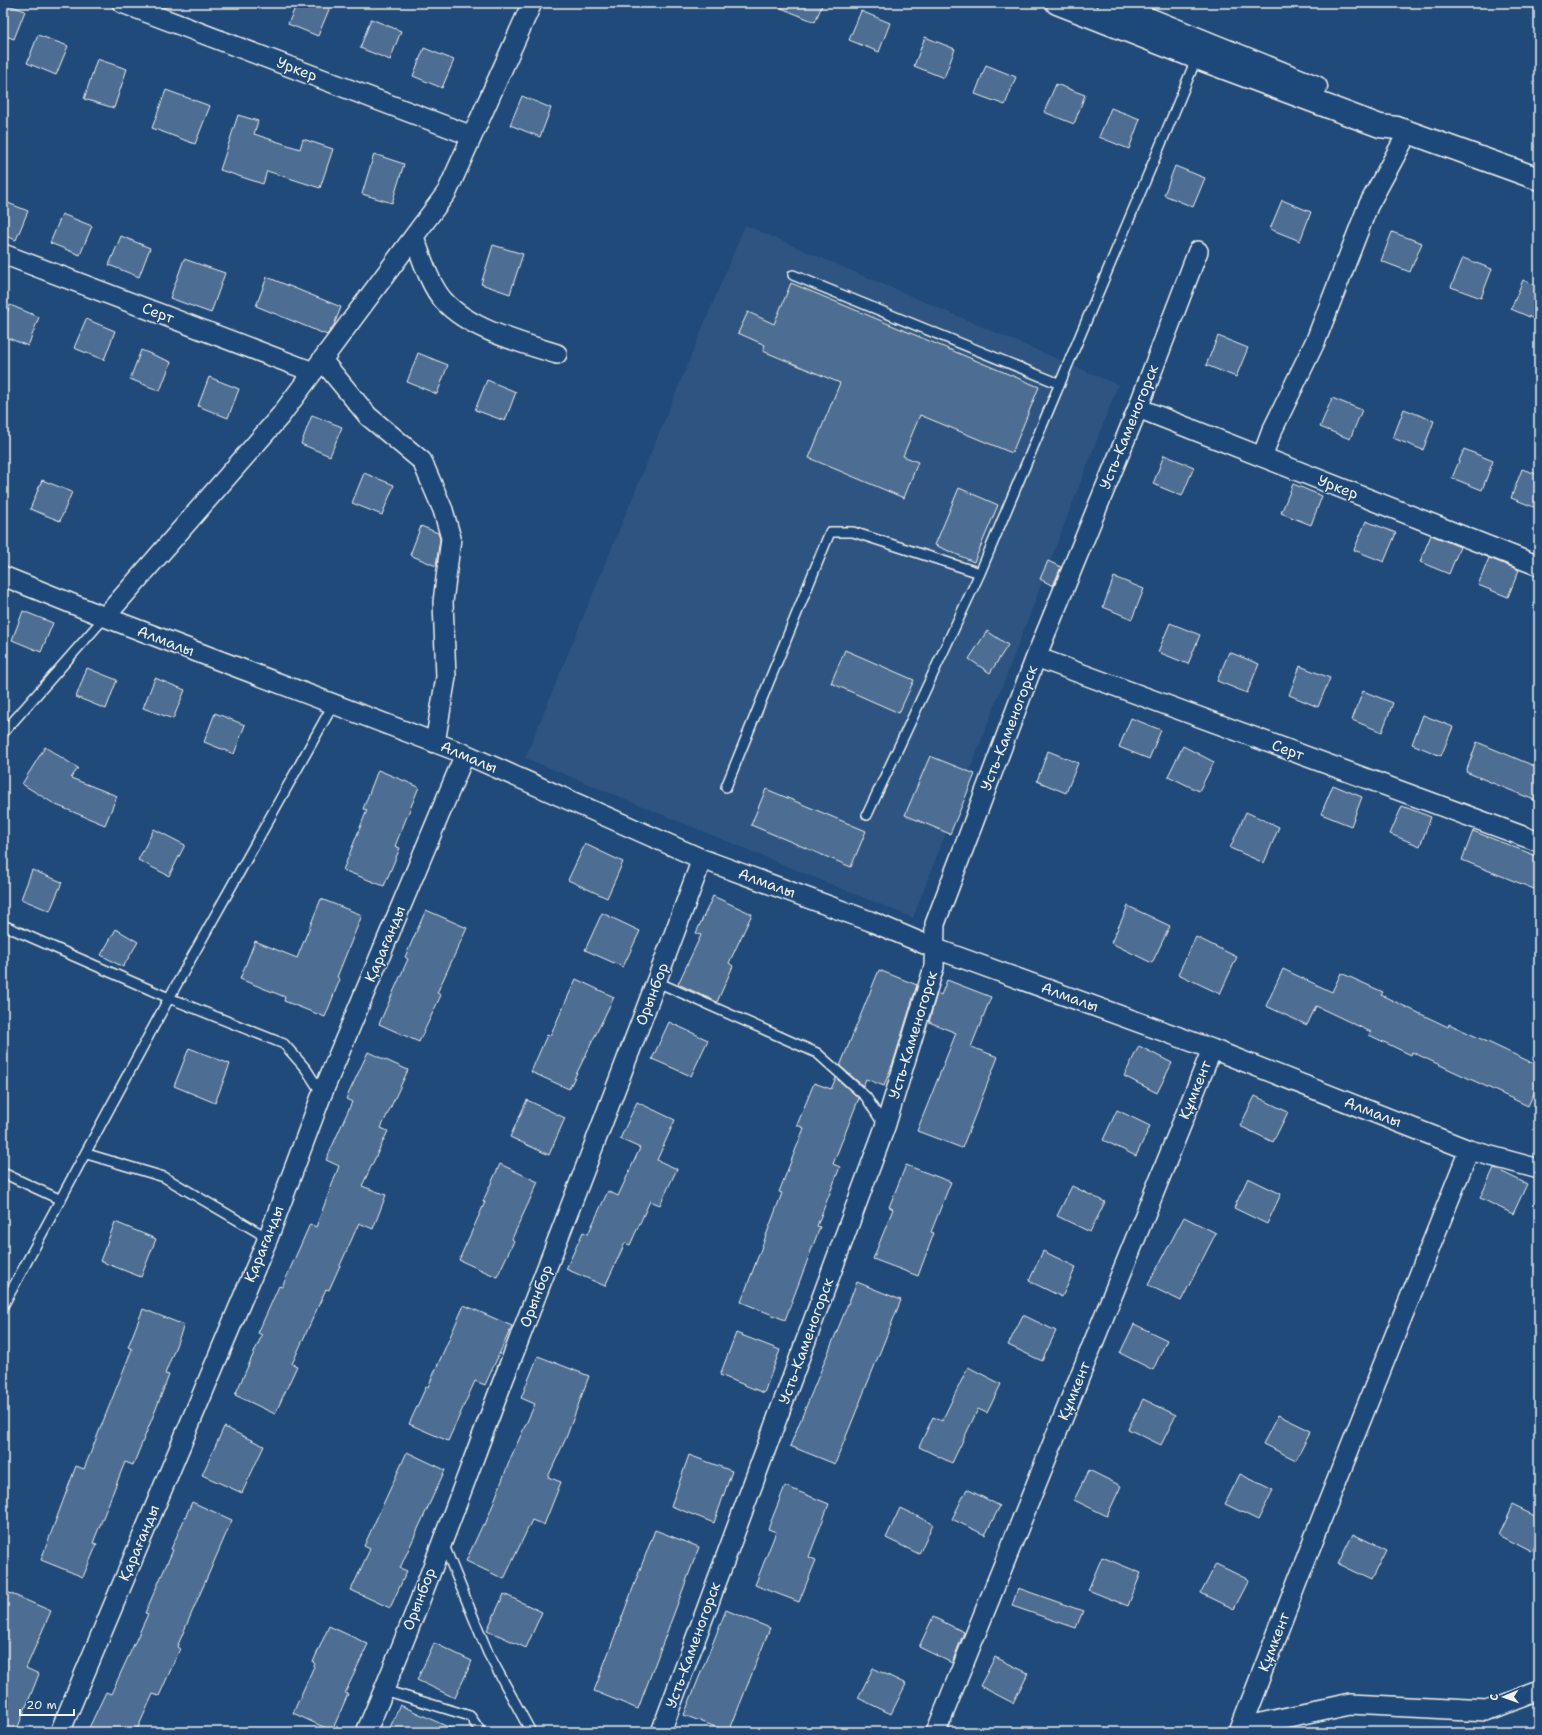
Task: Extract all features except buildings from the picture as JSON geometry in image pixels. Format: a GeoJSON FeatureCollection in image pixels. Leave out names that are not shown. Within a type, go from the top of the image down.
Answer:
{"type":"FeatureCollection","features":[{"type":"Feature","properties":{"kind":"main road"},"geometry":{"type":"LineString","coordinates":[[1057,3],[1195,57],[1380,126],[1403,130],[1539,179]]}},
{"type":"Feature","properties":{"kind":"main road"},"geometry":{"type":"LineString","coordinates":[[1109,3],[1387,116],[1403,130]]}},
{"type":"Feature","properties":{"kind":"street","name":"Уркер"},"geometry":{"type":"LineString","coordinates":[[122,3],[472,136]]}},
{"type":"Feature","properties":{"kind":"street"},"geometry":{"type":"LineString","coordinates":[[105,617],[281,415],[447,192],[532,3]]}},
{"type":"Feature","properties":{"kind":"street"},"geometry":{"type":"LineString","coordinates":[[1262,457],[1271,433],[1316,340],[1368,206],[1403,130]]}},
{"type":"Feature","properties":{"kind":"street"},"geometry":{"type":"LineString","coordinates":[[414,237],[430,277],[443,300],[461,317],[512,340],[557,354]]}},
{"type":"Feature","properties":{"kind":"street","name":"Усть-Каменогорск"},"geometry":{"type":"LineString","coordinates":[[661,1732],[885,1127],[934,967],[934,924],[1036,657],[1138,408],[1198,251]]}},
{"type":"Feature","properties":{"kind":"street","name":"Серт"},"geometry":{"type":"LineString","coordinates":[[3,254],[317,366]]}},
{"type":"Feature","properties":{"kind":"street"},"geometry":{"type":"LineString","coordinates":[[317,366],[368,416],[422,461],[443,510],[451,538],[443,602],[446,677],[435,743]]}},
{"type":"Feature","properties":{"kind":"street","name":"Уркер"},"geometry":{"type":"LineString","coordinates":[[1138,408],[1539,566]]}},
{"type":"Feature","properties":{"kind":"street","name":"Алмалы"},"geometry":{"type":"LineString","coordinates":[[3,576],[105,617],[464,754],[702,859],[870,921],[934,948],[1212,1049],[1469,1150],[1539,1169]]}},
{"type":"Feature","properties":{"kind":"street","name":"Серт"},"geometry":{"type":"LineString","coordinates":[[1036,657],[1539,842]]}},
{"type":"Feature","properties":{"kind":"street","name":"Қарағанды"},"geometry":{"type":"LineString","coordinates":[[60,1732],[268,1238],[322,1094],[464,754]]}},
{"type":"Feature","properties":{"kind":"street","name":"Орынбор"},"geometry":{"type":"LineString","coordinates":[[366,1732],[384,1690],[657,982],[702,859]]}},
{"type":"Feature","properties":{"kind":"street","name":"Құмкент"},"geometry":{"type":"LineString","coordinates":[[936,1732],[1212,1049]]}},
{"type":"Feature","properties":{"kind":"street","name":"Құмкент"},"geometry":{"type":"LineString","coordinates":[[1240,1729],[1324,1513],[1469,1150]]}},
{"type":"Feature","properties":{"kind":"street"},"geometry":{"type":"LineString","coordinates":[[1240,1729],[1350,1704],[1487,1711],[1539,1690]]}},
{"type":"Feature","properties":{"kind":"lane"},"geometry":{"type":"LineString","coordinates":[[867,815],[980,573],[1171,120],[1192,69],[1195,57]]}},
{"type":"Feature","properties":{"kind":"lane"},"geometry":{"type":"LineString","coordinates":[[793,275],[1060,384]]}},
{"type":"Feature","properties":{"kind":"lane"},"geometry":{"type":"LineString","coordinates":[[726,787],[830,532],[853,532],[980,573]]}},
{"type":"Feature","properties":{"kind":"lane"},"geometry":{"type":"LineString","coordinates":[[3,733],[105,617]]}},
{"type":"Feature","properties":{"kind":"lane"},"geometry":{"type":"LineString","coordinates":[[3,1306],[169,998],[333,705]]}},
{"type":"Feature","properties":{"kind":"lane"},"geometry":{"type":"LineString","coordinates":[[3,925],[169,998],[284,1044],[306,1069],[322,1094]]}},
{"type":"Feature","properties":{"kind":"lane"},"geometry":{"type":"LineString","coordinates":[[657,982],[817,1053],[866,1097],[885,1127]]}},
{"type":"Feature","properties":{"kind":"lane"},"geometry":{"type":"LineString","coordinates":[[86,1154],[164,1177],[268,1238]]}},
{"type":"Feature","properties":{"kind":"lane"},"geometry":{"type":"LineString","coordinates":[[3,1173],[61,1200]]}},
{"type":"Feature","properties":{"kind":"lane"},"geometry":{"type":"LineString","coordinates":[[442,1540],[488,1653],[531,1732]]}},
{"type":"Feature","properties":{"kind":"lane"},"geometry":{"type":"LineString","coordinates":[[384,1690],[470,1716],[481,1732]]}},
{"type":"Feature","properties":{"kind":"shaded area"},"geometry":{"type":"Polygon","coordinates":[[[745,225],[1118,385],[913,918],[525,758],[745,225]]]}}]}
